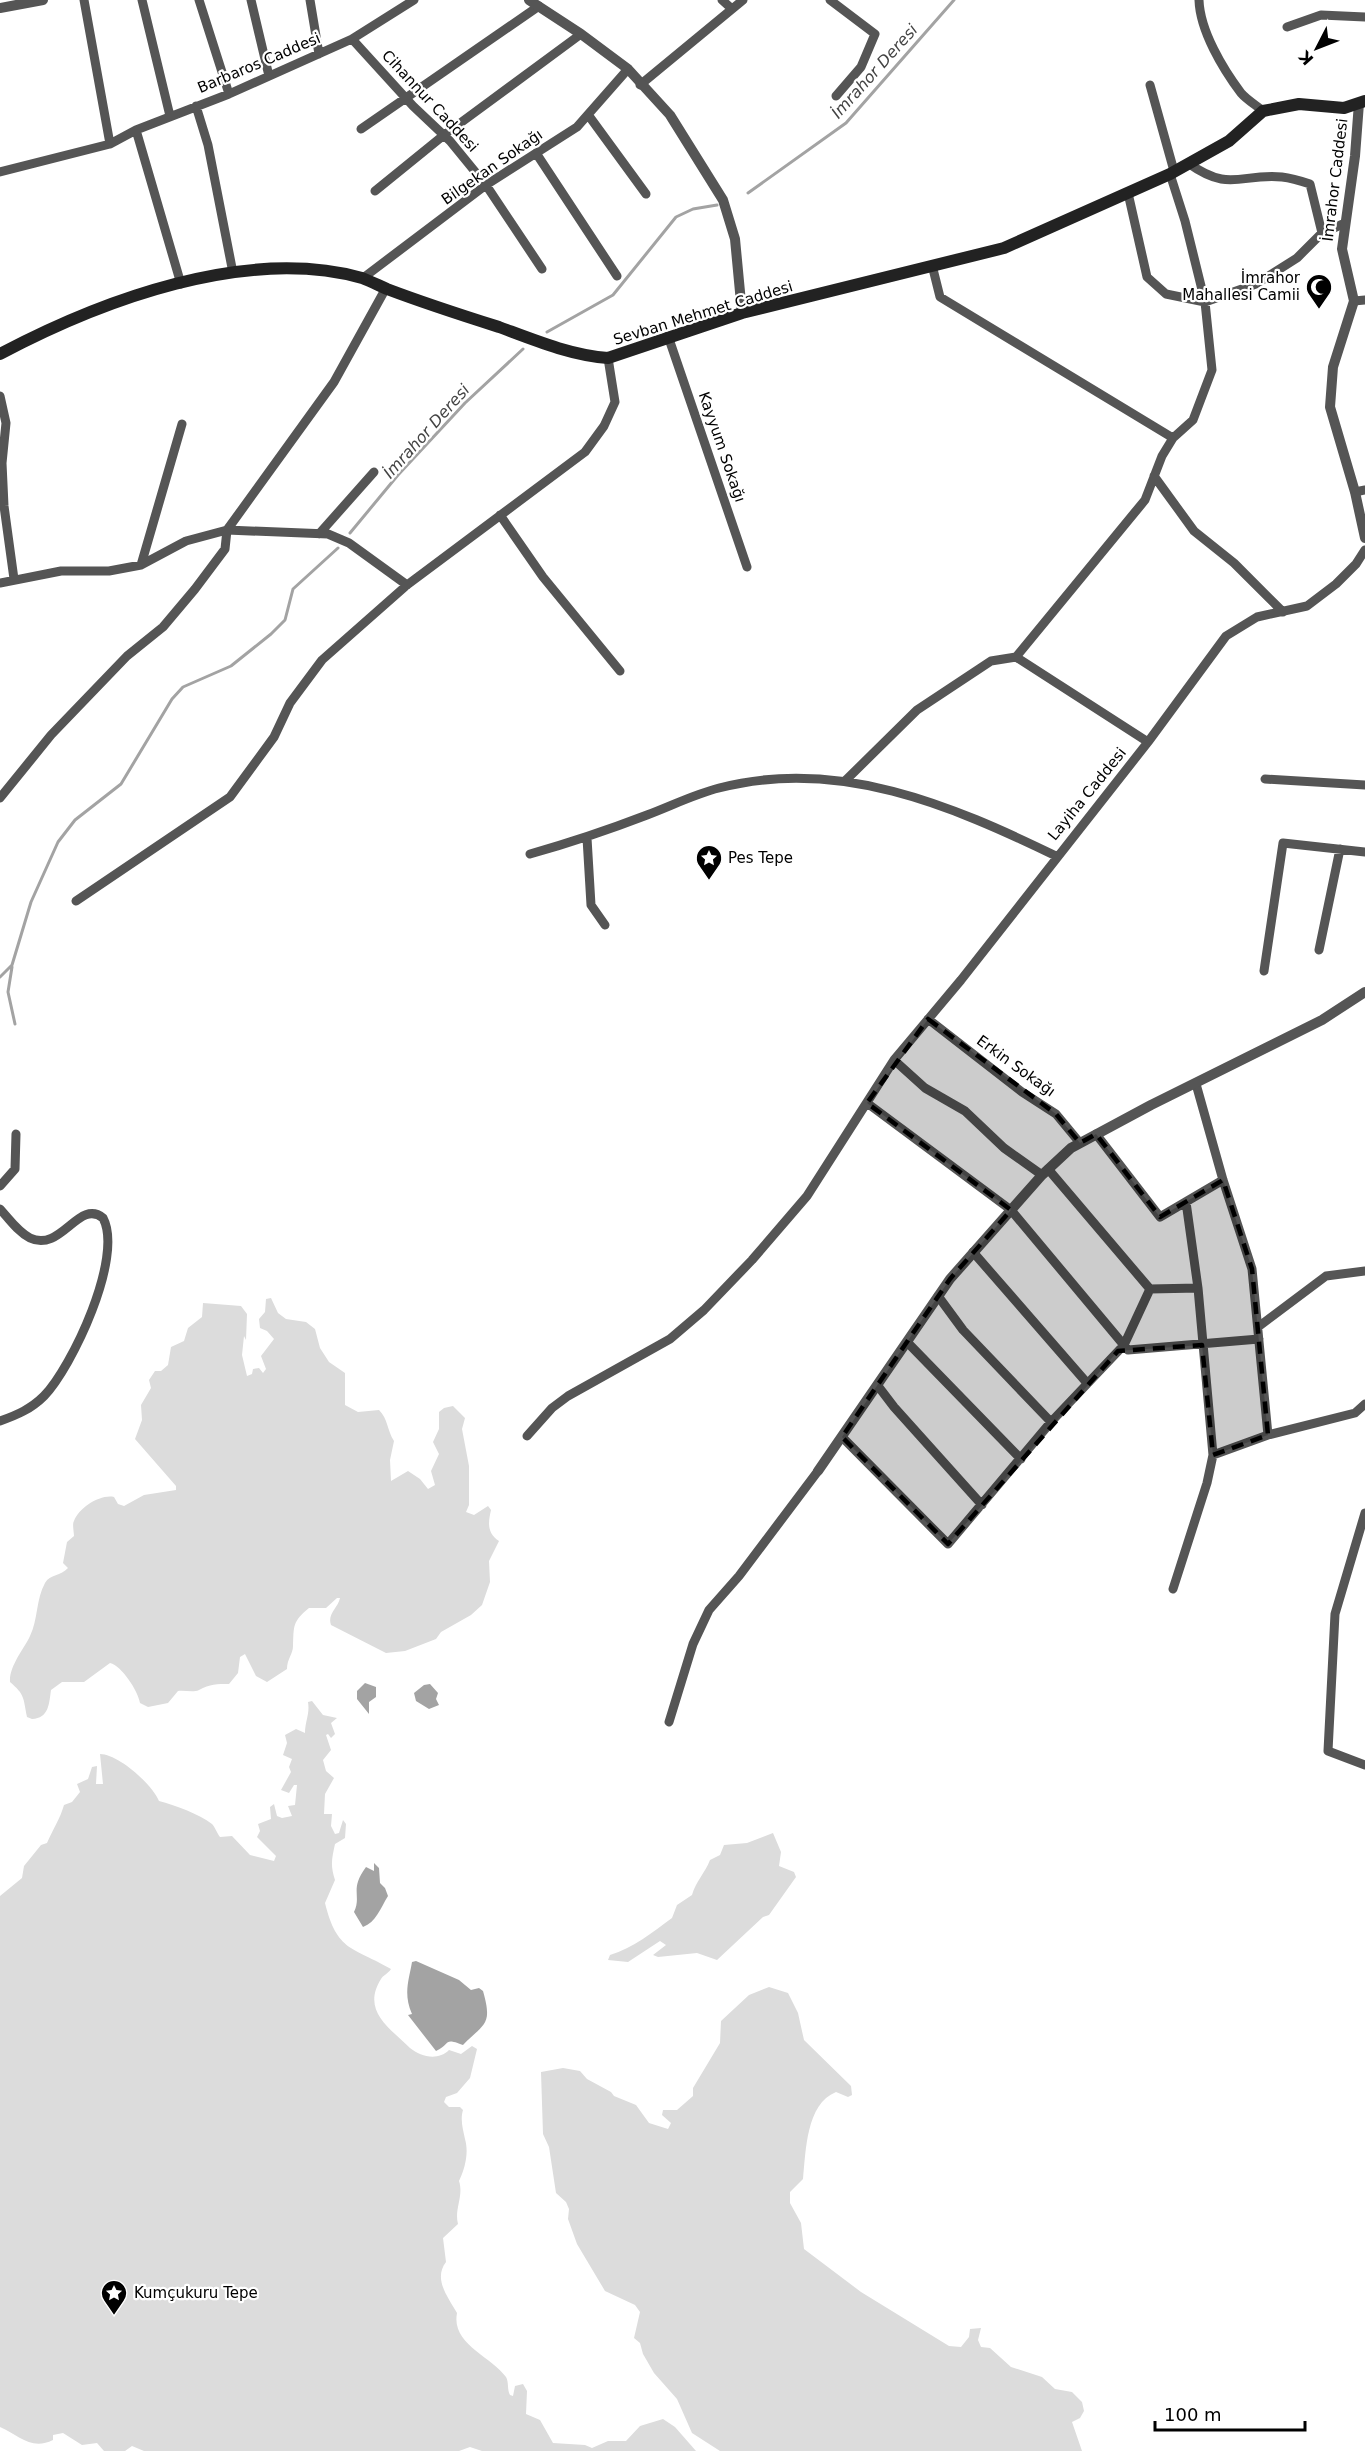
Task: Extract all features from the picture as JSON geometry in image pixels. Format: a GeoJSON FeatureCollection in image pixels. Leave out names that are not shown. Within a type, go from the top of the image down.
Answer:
{"type":"FeatureCollection","features":[{"type":"Feature","properties":{"kind":"main road"},"geometry":{"type":"LineString","coordinates":[[1263,111],[1299,104],[1344,108],[1362,102]]}},
{"type":"Feature","properties":{"kind":"main road","name":"Sevban Mehmet Caddesi"},"geometry":{"type":"LineString","coordinates":[[0,354],[55,325],[150,291],[233,273],[274,268],[315,269],[363,278],[386,288],[585,356],[608,358],[742,313],[1004,248],[1188,164],[1229,141],[1263,111]]}},
{"type":"Feature","properties":{"kind":"street"},"geometry":{"type":"LineString","coordinates":[[0,8],[43,0]]}},
{"type":"Feature","properties":{"kind":"street"},"geometry":{"type":"LineString","coordinates":[[84,0],[110,144]]}},
{"type":"Feature","properties":{"kind":"street"},"geometry":{"type":"LineString","coordinates":[[142,0],[170,117]]}},
{"type":"Feature","properties":{"kind":"street"},"geometry":{"type":"LineString","coordinates":[[199,0],[229,94]]}},
{"type":"Feature","properties":{"kind":"street"},"geometry":{"type":"LineString","coordinates":[[251,0],[269,76]]}},
{"type":"Feature","properties":{"kind":"street"},"geometry":{"type":"LineString","coordinates":[[310,0],[319,54]]}},
{"type":"Feature","properties":{"kind":"street","name":"Barbaros Caddesi"},"geometry":{"type":"LineString","coordinates":[[0,172],[110,144],[136,130],[229,94],[352,39],[414,0]]}},
{"type":"Feature","properties":{"kind":"street"},"geometry":{"type":"LineString","coordinates":[[722,0],[732,9]]}},
{"type":"Feature","properties":{"kind":"street"},"geometry":{"type":"LineString","coordinates":[[640,85],[743,0]]}},
{"type":"Feature","properties":{"kind":"street"},"geometry":{"type":"LineString","coordinates":[[830,0],[875,34],[861,67],[836,96]]}},
{"type":"Feature","properties":{"kind":"street"},"geometry":{"type":"LineString","coordinates":[[1199,0],[1210,39],[1226,69],[1242,94],[1263,111]]}},
{"type":"Feature","properties":{"kind":"street"},"geometry":{"type":"LineString","coordinates":[[361,129],[534,3],[628,69],[640,85],[670,115],[723,200],[735,239],[742,313]]}},
{"type":"Feature","properties":{"kind":"street"},"geometry":{"type":"LineString","coordinates":[[1287,27],[1321,15],[1365,17]]}},
{"type":"Feature","properties":{"kind":"street"},"geometry":{"type":"LineString","coordinates":[[375,191],[444,135],[581,34]]}},
{"type":"Feature","properties":{"kind":"street","name":"Cihannur Caddesi"},"geometry":{"type":"LineString","coordinates":[[352,39],[405,98],[444,135],[486,185],[542,269]]}},
{"type":"Feature","properties":{"kind":"street","name":"Bilgekan Sokağı"},"geometry":{"type":"LineString","coordinates":[[363,278],[486,185],[589,116],[628,69]]}},
{"type":"Feature","properties":{"kind":"street"},"geometry":{"type":"LineString","coordinates":[[846,780],[917,710],[991,662],[1016,657],[1144,500],[1162,456],[1173,438],[1193,420],[1212,370],[1205,302],[1150,85]]}},
{"type":"Feature","properties":{"kind":"street","name":"İmrahor Caddesi"},"geometry":{"type":"LineString","coordinates":[[1362,102],[1343,224],[1342,249],[1360,301],[1333,367],[1330,407],[1360,491],[1365,538]]}},
{"type":"Feature","properties":{"kind":"street"},"geometry":{"type":"LineString","coordinates":[[196,106],[208,145],[233,273]]}},
{"type":"Feature","properties":{"kind":"street"},"geometry":{"type":"LineString","coordinates":[[589,116],[646,194]]}},
{"type":"Feature","properties":{"kind":"street"},"geometry":{"type":"LineString","coordinates":[[136,130],[182,284]]}},
{"type":"Feature","properties":{"kind":"street"},"geometry":{"type":"LineString","coordinates":[[536,153],[617,276]]}},
{"type":"Feature","properties":{"kind":"street"},"geometry":{"type":"LineString","coordinates":[[1188,164],[1204,175],[1230,182],[1282,177],[1310,184],[1322,233]]}},
{"type":"Feature","properties":{"kind":"street"},"geometry":{"type":"LineString","coordinates":[[1128,193],[1147,277],[1166,294],[1205,302],[1256,284],[1297,258],[1322,233],[1343,224]]}},
{"type":"Feature","properties":{"kind":"street"},"geometry":{"type":"LineString","coordinates":[[932,265],[940,297],[1173,438]]}},
{"type":"Feature","properties":{"kind":"street"},"geometry":{"type":"LineString","coordinates":[[0,798],[51,735],[127,656],[163,627],[195,589],[225,549],[227,530],[334,381],[386,288]]}},
{"type":"Feature","properties":{"kind":"street","name":"Kayyum Sokağı"},"geometry":{"type":"LineString","coordinates":[[668,336],[747,567]]}},
{"type":"Feature","properties":{"kind":"street"},"geometry":{"type":"LineString","coordinates":[[76,901],[230,797],[274,737],[290,703],[322,660],[407,585],[585,452],[604,426],[615,402],[608,358]]}},
{"type":"Feature","properties":{"kind":"street"},"geometry":{"type":"LineString","coordinates":[[0,396],[6,423],[2,463],[4,506],[14,579]]}},
{"type":"Feature","properties":{"kind":"street"},"geometry":{"type":"LineString","coordinates":[[141,565],[182,424]]}},
{"type":"Feature","properties":{"kind":"street"},"geometry":{"type":"LineString","coordinates":[[319,534],[374,472]]}},
{"type":"Feature","properties":{"kind":"street"},"geometry":{"type":"LineString","coordinates":[[1154,476],[1194,531],[1234,563],[1284,612]]}},
{"type":"Feature","properties":{"kind":"street"},"geometry":{"type":"LineString","coordinates":[[500,516],[543,577],[620,671]]}},
{"type":"Feature","properties":{"kind":"street"},"geometry":{"type":"LineString","coordinates":[[0,583],[62,571],[109,571],[141,565],[186,541],[227,530],[328,534],[349,543],[407,585]]}},
{"type":"Feature","properties":{"kind":"street","name":"Layiha Caddesi"},"geometry":{"type":"LineString","coordinates":[[527,1436],[552,1408],[568,1395],[670,1339],[704,1310],[807,1196],[894,1060],[1148,742],[1226,636],[1257,617],[1307,606],[1336,584],[1356,564],[1365,550]]}},
{"type":"Feature","properties":{"kind":"street"},"geometry":{"type":"LineString","coordinates":[[1016,657],[1148,742]]}},
{"type":"Feature","properties":{"kind":"street"},"geometry":{"type":"LineString","coordinates":[[530,854],[587,838],[718,788],[770,777],[846,780],[924,798],[992,825],[1056,856]]}},
{"type":"Feature","properties":{"kind":"street"},"geometry":{"type":"LineString","coordinates":[[1265,779],[1365,784]]}},
{"type":"Feature","properties":{"kind":"street"},"geometry":{"type":"LineString","coordinates":[[587,838],[591,905],[605,925]]}},
{"type":"Feature","properties":{"kind":"street"},"geometry":{"type":"LineString","coordinates":[[1264,970],[1283,843],[1365,852]]}},
{"type":"Feature","properties":{"kind":"street"},"geometry":{"type":"LineString","coordinates":[[1319,950],[1340,849]]}},
{"type":"Feature","properties":{"kind":"street"},"geometry":{"type":"LineString","coordinates":[[669,1722],[693,1644],[709,1610],[739,1576],[818,1471],[938,1296],[1045,1172],[1080,1143],[1096,1134],[1322,1020],[1365,992]]}},
{"type":"Feature","properties":{"kind":"street","name":"Erkin Sokağı"},"geometry":{"type":"LineString","coordinates":[[928,1019],[1022,1092],[1056,1114],[1080,1143]]}},
{"type":"Feature","properties":{"kind":"street"},"geometry":{"type":"LineString","coordinates":[[894,1060],[925,1088],[964,1111],[1004,1148],[1045,1172],[1150,1289],[1198,1288]]}},
{"type":"Feature","properties":{"kind":"street"},"geometry":{"type":"LineString","coordinates":[[1196,1084],[1223,1180],[1252,1269],[1268,1435]]}},
{"type":"Feature","properties":{"kind":"street"},"geometry":{"type":"LineString","coordinates":[[867,1103],[1011,1210],[1128,1350],[1260,1339]]}},
{"type":"Feature","properties":{"kind":"street"},"geometry":{"type":"LineString","coordinates":[[0,1186],[15,1169],[16,1134]]}},
{"type":"Feature","properties":{"kind":"street"},"geometry":{"type":"LineString","coordinates":[[1096,1134],[1160,1217],[1223,1180]]}},
{"type":"Feature","properties":{"kind":"street"},"geometry":{"type":"LineString","coordinates":[[1173,1589],[1208,1482],[1214,1455],[1198,1288],[1186,1202]]}},
{"type":"Feature","properties":{"kind":"street"},"geometry":{"type":"LineString","coordinates":[[0,1209],[22,1233],[42,1241],[51,1240],[85,1215],[92,1213],[103,1218],[108,1233],[105,1268],[85,1325],[63,1370],[44,1396],[29,1409],[0,1421]]}},
{"type":"Feature","properties":{"kind":"street"},"geometry":{"type":"LineString","coordinates":[[974,1252],[1087,1383]]}},
{"type":"Feature","properties":{"kind":"street"},"geometry":{"type":"LineString","coordinates":[[1258,1327],[1326,1276],[1365,1271]]}},
{"type":"Feature","properties":{"kind":"street"},"geometry":{"type":"LineString","coordinates":[[842,1437],[948,1544],[1051,1422],[1124,1345],[1150,1289]]}},
{"type":"Feature","properties":{"kind":"street"},"geometry":{"type":"LineString","coordinates":[[938,1296],[963,1330],[1051,1422]]}},
{"type":"Feature","properties":{"kind":"street"},"geometry":{"type":"LineString","coordinates":[[907,1342],[1021,1459]]}},
{"type":"Feature","properties":{"kind":"street"},"geometry":{"type":"LineString","coordinates":[[878,1386],[982,1505]]}},
{"type":"Feature","properties":{"kind":"street"},"geometry":{"type":"LineString","coordinates":[[1214,1455],[1268,1435],[1355,1413],[1365,1404]]}},
{"type":"Feature","properties":{"kind":"street"},"geometry":{"type":"LineString","coordinates":[[1365,1513],[1335,1614],[1328,1751],[1365,1765]]}},
{"type":"Feature","properties":{"kind":"highlighted area"},"geometry":{"type":"Polygon","coordinates":[[[928,1019],[1056,1114],[1080,1143],[1096,1134],[1160,1217],[1223,1180],[1252,1269],[1268,1435],[1213,1455],[1202,1345],[1118,1351],[948,1544],[842,1437],[950,1279],[1011,1210],[867,1103],[928,1019]]]}},
{"type":"Feature","properties":{"kind":"shaded area"},"geometry":{"type":"Polygon","coordinates":[[[271,1298],[278,1313],[286,1319],[306,1322],[315,1329],[320,1348],[329,1362],[345,1373],[345,1405],[358,1412],[379,1410],[382,1413],[394,1441],[390,1460],[391,1481],[408,1471],[420,1479],[428,1489],[435,1485],[431,1471],[439,1454],[433,1442],[439,1429],[439,1412],[453,1406],[465,1418],[462,1429],[469,1466],[469,1505],[466,1512],[474,1515],[488,1506],[491,1510],[490,1531],[499,1541],[489,1561],[490,1582],[482,1605],[471,1615],[441,1632],[436,1639],[405,1651],[386,1653],[331,1625],[330,1618],[340,1598],[337,1598],[326,1608],[309,1608],[299,1617],[295,1625],[293,1649],[287,1669],[267,1682],[256,1676],[245,1654],[240,1657],[238,1673],[229,1684],[210,1685],[197,1691],[178,1691],[168,1703],[148,1707],[140,1703],[133,1686],[124,1674],[110,1663],[84,1682],[62,1682],[51,1690],[49,1705],[42,1716],[32,1719],[27,1717],[23,1697],[10,1682],[10,1676],[33,1630],[45,1583],[68,1568],[63,1563],[67,1542],[74,1536],[73,1524],[80,1511],[103,1498],[114,1497],[118,1504],[124,1506],[144,1495],[176,1490],[176,1486],[135,1439],[142,1420],[141,1405],[151,1388],[149,1380],[155,1371],[161,1371],[168,1365],[171,1347],[184,1341],[188,1328],[202,1317],[203,1303],[241,1306],[247,1314],[246,1340],[244,1336],[242,1355],[247,1376],[252,1374],[253,1369],[259,1368],[263,1373],[266,1369],[261,1356],[274,1339],[267,1331],[260,1328],[259,1319],[265,1312],[266,1299],[271,1298]]]}},
{"type":"Feature","properties":{"kind":"shaded area"},"geometry":{"type":"Polygon","coordinates":[[[365,1683],[376,1687],[376,1697],[369,1702],[369,1714],[357,1699],[357,1691],[365,1683]]]}},
{"type":"Feature","properties":{"kind":"shaded area"},"geometry":{"type":"Polygon","coordinates":[[[430,1684],[438,1693],[436,1699],[439,1705],[429,1709],[416,1701],[414,1693],[424,1685],[430,1684]]]}},
{"type":"Feature","properties":{"kind":"shaded area"},"geometry":{"type":"Polygon","coordinates":[[[312,1701],[323,1715],[337,1718],[331,1723],[335,1734],[331,1738],[328,1734],[326,1735],[331,1750],[323,1760],[326,1771],[334,1778],[325,1794],[324,1814],[332,1814],[331,1826],[335,1834],[339,1833],[343,1820],[346,1824],[345,1838],[335,1844],[332,1870],[335,1880],[325,1903],[335,1931],[348,1946],[391,1969],[382,1978],[376,1990],[374,2000],[376,2010],[387,2026],[410,2048],[419,2054],[435,2057],[449,2050],[461,2054],[472,2046],[477,2049],[470,2078],[457,2093],[446,2097],[444,2102],[449,2107],[460,2107],[463,2110],[462,2121],[467,2150],[465,2166],[459,2181],[458,2224],[443,2238],[446,2262],[441,2275],[443,2288],[457,2313],[460,2333],[474,2349],[506,2377],[510,2395],[513,2396],[515,2386],[523,2384],[527,2391],[526,2414],[540,2420],[553,2443],[585,2445],[592,2448],[608,2441],[626,2441],[640,2426],[663,2419],[675,2427],[696,2451],[482,2451],[470,2447],[459,2451],[144,2451],[132,2446],[125,2451],[104,2451],[97,2443],[82,2445],[63,2433],[53,2435],[53,2440],[45,2443],[32,2443],[0,2427],[0,1896],[22,1878],[24,1866],[41,1845],[47,1843],[64,1805],[72,1802],[80,1792],[77,1784],[88,1779],[92,1767],[97,1766],[96,1784],[103,1784],[100,1754],[116,1759],[134,1771],[149,1786],[159,1801],[187,1810],[207,1820],[220,1837],[232,1836],[250,1855],[274,1861],[276,1856],[257,1837],[260,1831],[258,1824],[271,1819],[270,1807],[274,1804],[277,1816],[282,1818],[292,1816],[288,1806],[295,1805],[297,1785],[294,1785],[289,1793],[281,1790],[291,1772],[289,1767],[292,1759],[283,1755],[287,1743],[285,1735],[296,1729],[305,1733],[308,1702],[312,1701]]]}},
{"type":"Feature","properties":{"kind":"shaded area"},"geometry":{"type":"Polygon","coordinates":[[[773,1833],[781,1852],[779,1866],[794,1872],[796,1877],[769,1915],[763,1917],[717,1960],[697,1953],[658,1957],[653,1955],[666,1945],[660,1941],[628,1962],[608,1960],[610,1955],[635,1944],[672,1918],[677,1905],[692,1895],[710,1860],[720,1855],[724,1845],[747,1843],[773,1833]]]}},
{"type":"Feature","properties":{"kind":"shaded area"},"geometry":{"type":"Polygon","coordinates":[[[374,1863],[379,1868],[380,1883],[388,1896],[375,1918],[363,1927],[354,1912],[358,1881],[366,1867],[374,1871],[374,1863]]]}},
{"type":"Feature","properties":{"kind":"shaded area"},"geometry":{"type":"Polygon","coordinates":[[[416,1961],[459,1980],[471,1990],[479,1988],[483,1991],[487,2018],[485,2023],[463,2045],[448,2042],[436,2051],[408,2015],[412,2014],[407,1994],[408,1981],[412,1962],[416,1961]]]}},
{"type":"Feature","properties":{"kind":"shaded area"},"geometry":{"type":"Polygon","coordinates":[[[769,1987],[788,1993],[798,2013],[804,2040],[851,2086],[852,2095],[848,2097],[836,2092],[826,2098],[813,2117],[807,2142],[803,2179],[790,2192],[790,2203],[801,2223],[804,2249],[861,2292],[949,2346],[961,2347],[969,2337],[970,2329],[981,2328],[978,2340],[981,2347],[990,2348],[1011,2367],[1042,2377],[1055,2389],[1072,2392],[1082,2402],[1084,2411],[1080,2418],[1072,2422],[1082,2451],[720,2451],[692,2433],[677,2399],[654,2373],[643,2354],[640,2343],[634,2338],[640,2312],[635,2305],[605,2291],[577,2244],[568,2219],[569,2209],[566,2202],[556,2193],[549,2147],[543,2134],[541,2072],[563,2068],[580,2071],[587,2079],[614,2096],[636,2105],[649,2123],[668,2129],[671,2123],[662,2115],[663,2110],[677,2110],[693,2096],[693,2088],[720,2043],[721,2021],[749,1995],[769,1987]]]}},
{"type":"Feature","properties":{"kind":"waterway","name":"İmrahor Deresi"},"geometry":{"type":"LineString","coordinates":[[748,193],[846,123],[954,0]]}},
{"type":"Feature","properties":{"kind":"waterway","name":"İmrahor Deresi"},"geometry":{"type":"LineString","coordinates":[[547,332],[613,295],[676,217],[693,209],[717,205]]}},
{"type":"Feature","properties":{"kind":"waterway","name":"İmrahor Deresi"},"geometry":{"type":"LineString","coordinates":[[350,533],[398,475],[465,403],[523,349]]}},
{"type":"Feature","properties":{"kind":"waterway","name":"İmrahor Deresi"},"geometry":{"type":"LineString","coordinates":[[0,977],[12,965],[31,902],[58,842],[75,820],[121,784],[172,699],[183,687],[231,666],[271,634],[285,620],[293,589],[338,548]]}},
{"type":"Feature","properties":{"kind":"waterway"},"geometry":{"type":"LineString","coordinates":[[12,967],[8,992],[15,1024]]}},
{"type":"Feature","properties":{"kind":"place","name":"İmrahor Mahallesi Camii"},"geometry":{"type":"Point","coordinates":[1319,310]}},
{"type":"Feature","properties":{"kind":"place","name":"Pes Tepe"},"geometry":{"type":"Point","coordinates":[709,881]}},
{"type":"Feature","properties":{"kind":"place","name":"Kumçukuru Tepe"},"geometry":{"type":"Point","coordinates":[114,2316]}}]}
